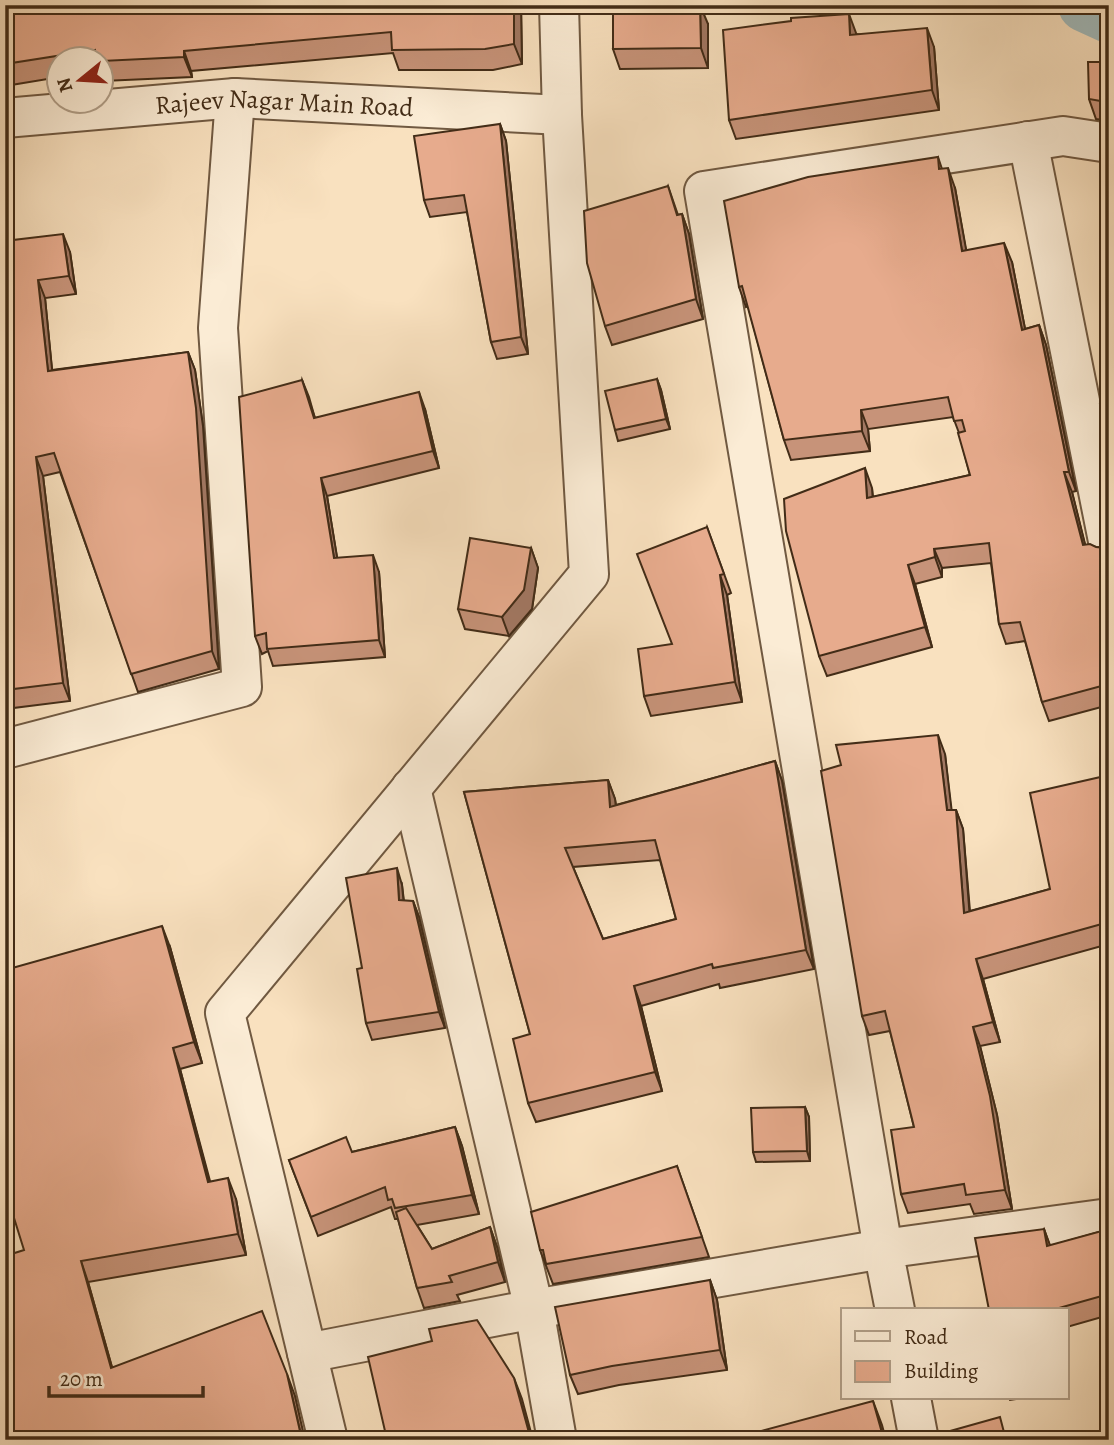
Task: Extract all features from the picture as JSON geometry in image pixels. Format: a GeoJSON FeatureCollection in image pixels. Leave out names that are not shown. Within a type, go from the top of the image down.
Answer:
{"type":"FeatureCollection","features":[{"type":"Feature","properties":{"kind":"street"},"geometry":{"type":"LineString","coordinates":[[328,1440],[225,1013],[589,573],[562,115],[559,5]]}},
{"type":"Feature","properties":{"kind":"street"},"geometry":{"type":"LineString","coordinates":[[5,749],[242,687],[218,328],[235,98]]}},
{"type":"Feature","properties":{"kind":"street","name":"Rajeev Nagar Main Road"},"geometry":{"type":"LineString","coordinates":[[5,118],[235,98],[562,115]]}},
{"type":"Feature","properties":{"kind":"street"},"geometry":{"type":"LineString","coordinates":[[895,1308],[704,191],[1063,136],[1109,143]]}},
{"type":"Feature","properties":{"kind":"street"},"geometry":{"type":"LineString","coordinates":[[1028,141],[1109,546]]}},
{"type":"Feature","properties":{"kind":"street"},"geometry":{"type":"LineString","coordinates":[[411,788],[534,1309],[557,1440]]}},
{"type":"Feature","properties":{"kind":"street"},"geometry":{"type":"LineString","coordinates":[[307,1353],[534,1309],[884,1249],[1109,1218]]}},
{"type":"Feature","properties":{"kind":"street"},"geometry":{"type":"LineString","coordinates":[[911,1400],[919,1440]]}},
{"type":"Feature","properties":{"kind":"building"},"geometry":{"type":"Polygon","coordinates":[[[5,5],[514,5],[514,44],[485,49],[392,50],[391,32],[184,51],[184,57],[116,60],[116,46],[46,46],[46,58],[5,64],[5,5]]]}},
{"type":"Feature","properties":{"kind":"building"},"geometry":{"type":"Polygon","coordinates":[[[700,5],[701,48],[613,49],[613,6],[700,5]]]}},
{"type":"Feature","properties":{"kind":"building"},"geometry":{"type":"Polygon","coordinates":[[[849,14],[850,35],[927,28],[932,90],[729,120],[723,30],[791,21],[791,18],[849,14]]]}},
{"type":"Feature","properties":{"kind":"building"},"geometry":{"type":"Polygon","coordinates":[[[1088,62],[1109,62],[1109,104],[1089,99],[1088,62]]]}},
{"type":"Feature","properties":{"kind":"building"},"geometry":{"type":"Polygon","coordinates":[[[500,124],[521,337],[491,342],[464,195],[424,200],[414,136],[500,124]]]}},
{"type":"Feature","properties":{"kind":"building"},"geometry":{"type":"Polygon","coordinates":[[[938,157],[939,169],[948,168],[962,251],[1004,243],[1022,330],[1039,325],[1069,472],[1064,472],[1083,545],[1105,548],[1109,577],[1109,684],[1042,702],[1020,622],[999,624],[989,543],[934,549],[935,557],[908,565],[925,627],[819,656],[786,531],[784,499],[865,468],[867,498],[970,475],[958,433],[965,431],[962,420],[954,421],[948,397],[861,410],[862,431],[784,440],[742,286],[739,287],[724,201],[808,177],[938,157]]]}},
{"type":"Feature","properties":{"kind":"building"},"geometry":{"type":"Polygon","coordinates":[[[668,186],[677,215],[682,214],[696,299],[605,326],[587,263],[584,211],[668,186]]]}},
{"type":"Feature","properties":{"kind":"building"},"geometry":{"type":"Polygon","coordinates":[[[63,234],[69,276],[38,280],[48,371],[188,352],[196,408],[212,651],[131,674],[54,453],[36,457],[63,683],[5,690],[5,241],[63,234]]]}},
{"type":"Feature","properties":{"kind":"building"},"geometry":{"type":"Polygon","coordinates":[[[657,379],[666,419],[615,430],[605,391],[657,379]]]}},
{"type":"Feature","properties":{"kind":"building"},"geometry":{"type":"Polygon","coordinates":[[[302,380],[314,418],[419,392],[433,451],[321,478],[334,558],[373,555],[379,640],[267,649],[266,633],[255,636],[239,397],[302,380]]]}},
{"type":"Feature","properties":{"kind":"building"},"geometry":{"type":"Polygon","coordinates":[[[1109,402],[1109,449],[1100,404],[1109,402]]]}},
{"type":"Feature","properties":{"kind":"building"},"geometry":{"type":"Polygon","coordinates":[[[707,527],[724,574],[720,575],[735,682],[644,696],[638,649],[672,644],[637,554],[707,527]]]}},
{"type":"Feature","properties":{"kind":"building"},"geometry":{"type":"Polygon","coordinates":[[[470,538],[531,548],[524,590],[502,617],[458,609],[470,538]]]}},
{"type":"Feature","properties":{"kind":"building"},"geometry":{"type":"Polygon","coordinates":[[[938,735],[947,810],[956,810],[964,913],[1050,889],[1030,793],[1105,776],[1109,791],[1109,922],[976,959],[993,1022],[973,1027],[990,1096],[1005,1190],[966,1195],[964,1184],[901,1194],[891,1130],[914,1127],[885,1011],[862,1016],[821,771],[841,765],[836,745],[938,735]]]}},
{"type":"Feature","properties":{"kind":"building"},"geometry":{"type":"Polygon","coordinates":[[[775,761],[806,950],[713,968],[712,964],[634,986],[655,1072],[528,1103],[513,1039],[530,1034],[464,792],[608,780],[610,807],[775,761]],[[655,840],[565,848],[603,939],[676,919],[655,840]]]}},
{"type":"Feature","properties":{"kind":"building"},"geometry":{"type":"Polygon","coordinates":[[[397,868],[399,900],[413,901],[439,1012],[366,1023],[357,969],[362,968],[346,878],[397,868]]]}},
{"type":"Feature","properties":{"kind":"building"},"geometry":{"type":"Polygon","coordinates":[[[162,926],[194,1042],[173,1048],[208,1182],[228,1178],[238,1234],[81,1261],[111,1368],[262,1311],[287,1374],[302,1440],[5,1440],[5,1256],[24,1250],[5,1189],[5,970],[162,926]]]}},
{"type":"Feature","properties":{"kind":"building"},"geometry":{"type":"Polygon","coordinates":[[[805,1107],[807,1151],[753,1152],[751,1108],[805,1107]]]}},
{"type":"Feature","properties":{"kind":"building"},"geometry":{"type":"Polygon","coordinates":[[[455,1127],[472,1195],[395,1208],[392,1199],[388,1200],[385,1187],[311,1217],[289,1160],[346,1137],[352,1152],[455,1127]]]}},
{"type":"Feature","properties":{"kind":"building"},"geometry":{"type":"Polygon","coordinates":[[[677,1166],[702,1237],[546,1264],[531,1212],[677,1166]]]}},
{"type":"Feature","properties":{"kind":"building"},"geometry":{"type":"Polygon","coordinates":[[[406,1208],[432,1249],[490,1227],[498,1262],[449,1276],[452,1282],[417,1288],[396,1212],[406,1208]]]}},
{"type":"Feature","properties":{"kind":"building"},"geometry":{"type":"Polygon","coordinates":[[[1044,1229],[1047,1246],[1109,1229],[1109,1294],[1059,1308],[989,1308],[975,1238],[1044,1229]]]}},
{"type":"Feature","properties":{"kind":"building"},"geometry":{"type":"Polygon","coordinates":[[[710,1280],[720,1350],[570,1375],[555,1307],[710,1280]]]}},
{"type":"Feature","properties":{"kind":"building"},"geometry":{"type":"Polygon","coordinates":[[[477,1320],[514,1378],[531,1440],[353,1440],[385,1431],[368,1357],[432,1341],[429,1329],[477,1320]]]}},
{"type":"Feature","properties":{"kind":"building"},"geometry":{"type":"Polygon","coordinates":[[[873,1401],[884,1440],[735,1438],[873,1401]]]}},
{"type":"Feature","properties":{"kind":"building"},"geometry":{"type":"Polygon","coordinates":[[[1000,1417],[1006,1440],[918,1440],[1000,1417]]]}},
{"type":"Feature","properties":{"kind":"waterway"},"geometry":{"type":"LineString","coordinates":[[1085,5],[1109,16]]}}]}
